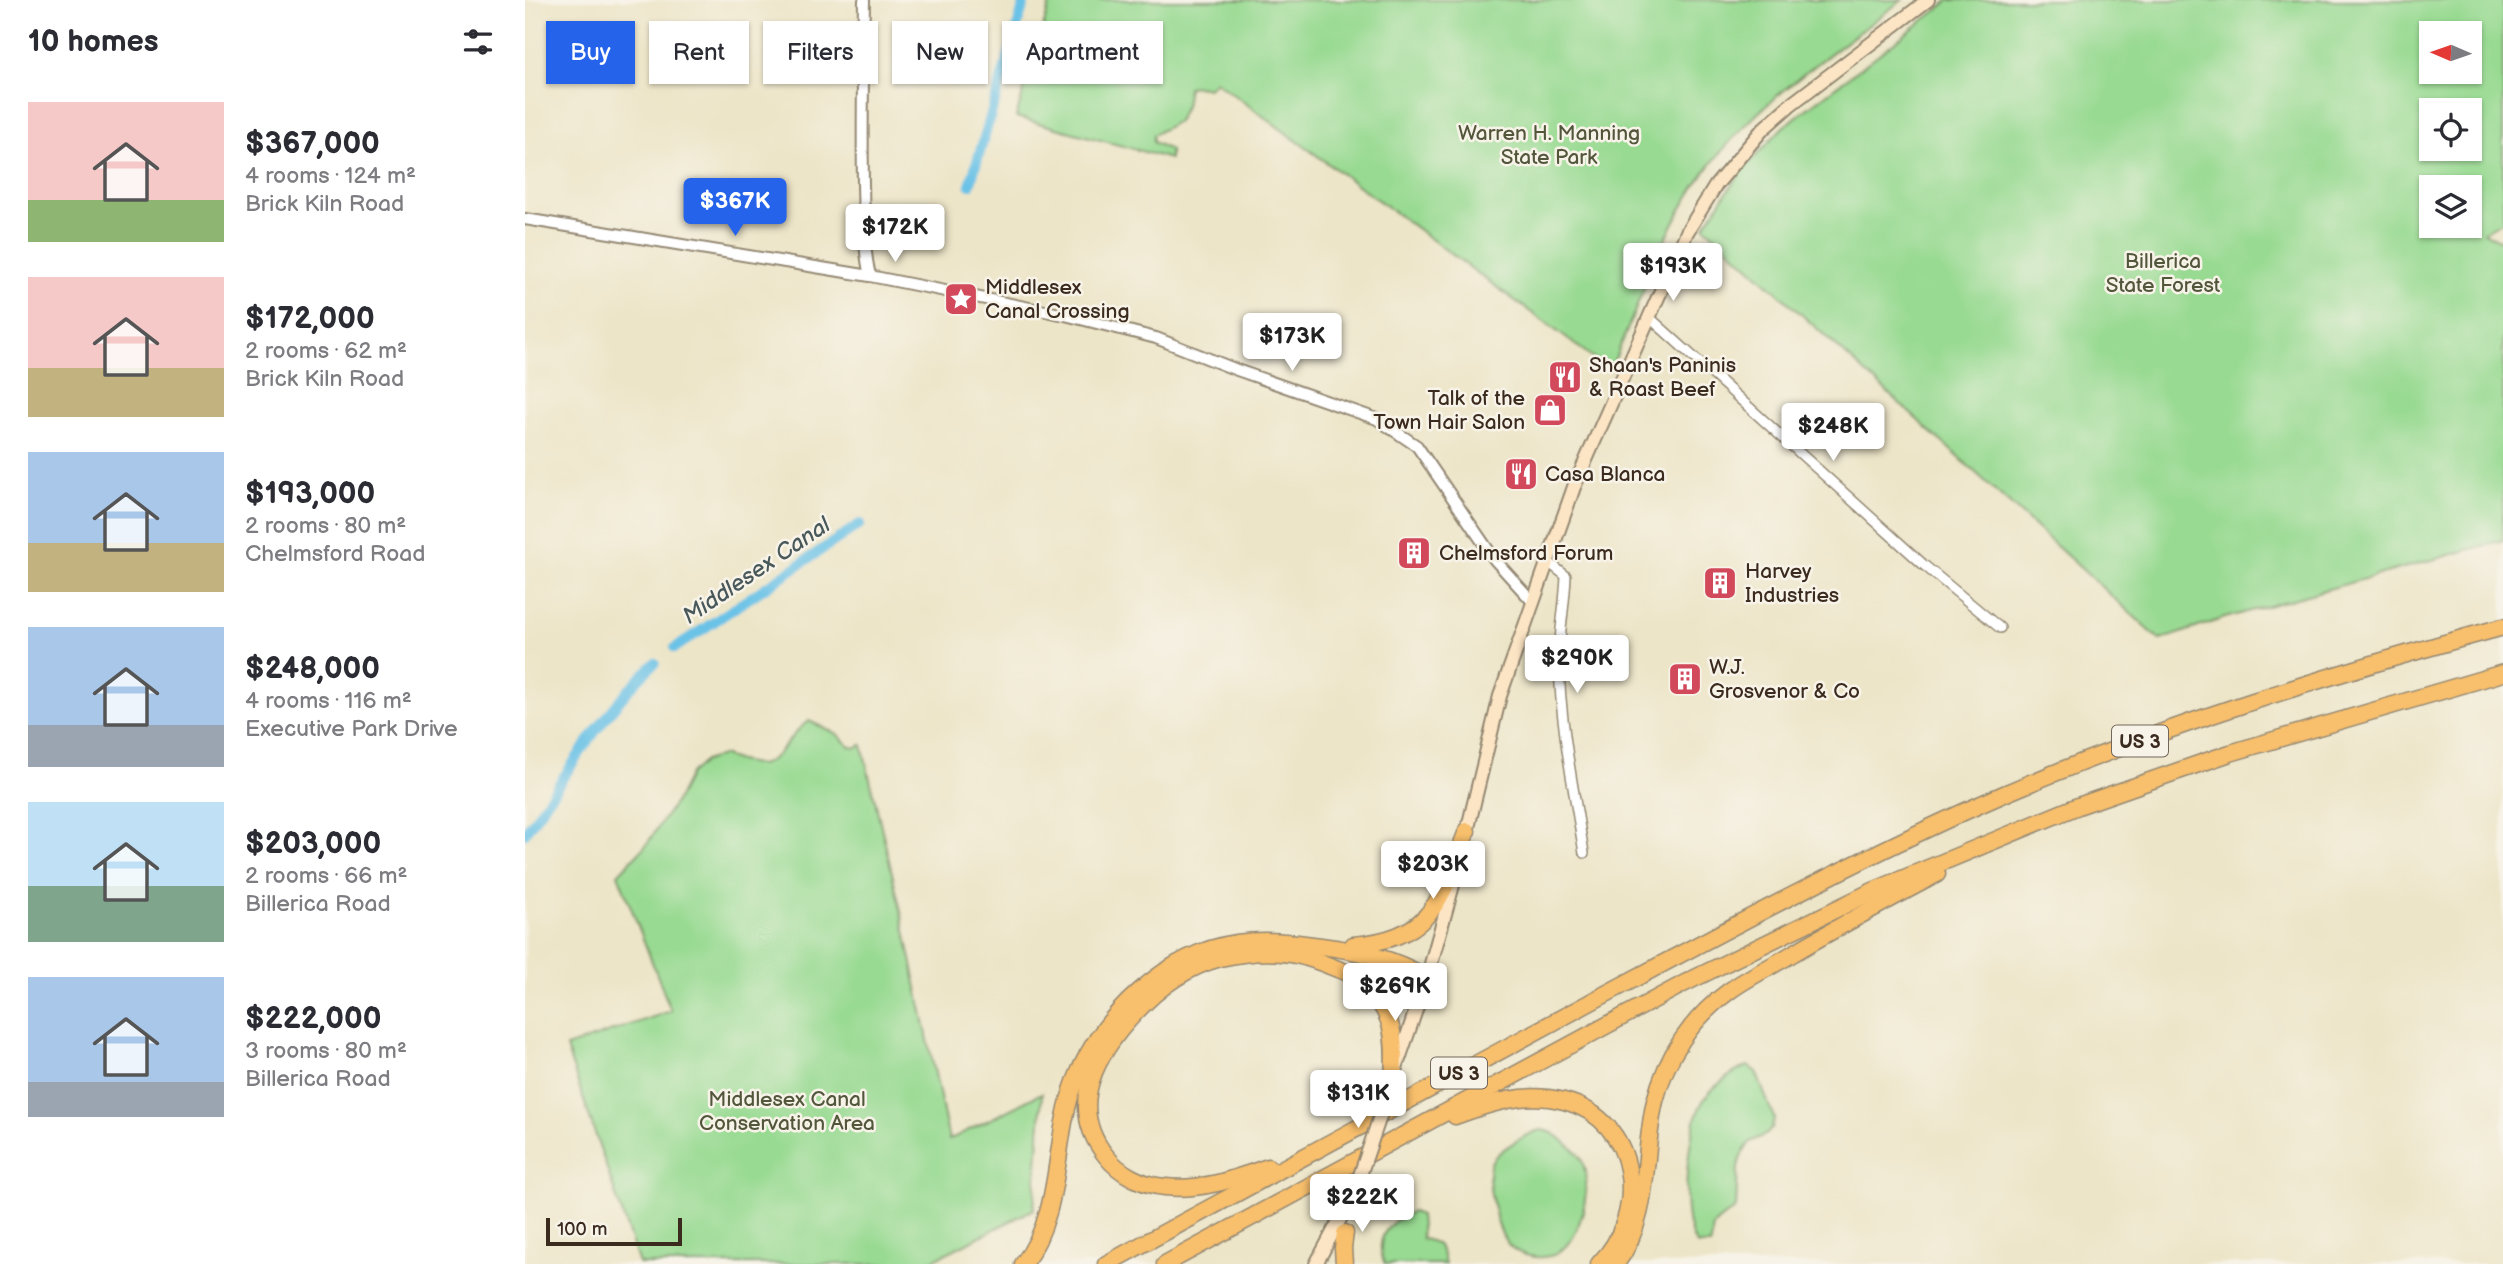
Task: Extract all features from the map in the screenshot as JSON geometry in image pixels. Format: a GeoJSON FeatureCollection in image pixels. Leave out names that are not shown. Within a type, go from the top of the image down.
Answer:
{"type":"FeatureCollection","features":[{"type":"Feature","properties":{"kind":"highway","name":"US 3"},"geometry":{"type":"LineString","coordinates":[[1106,1264],[1791,895],[1967,811],[2064,770],[2238,705],[2386,659],[2503,627]]}},
{"type":"Feature","properties":{"kind":"highway","name":"US 3"},"geometry":{"type":"LineString","coordinates":[[1165,1264],[1685,983],[1873,891],[2078,807],[2230,753],[2503,673]]}},
{"type":"Feature","properties":{"kind":"highway"},"geometry":{"type":"LineString","coordinates":[[1331,947],[1383,942],[1416,926],[1438,901],[1467,831]]}},
{"type":"Feature","properties":{"kind":"highway"},"geometry":{"type":"LineString","coordinates":[[1616,1264],[1638,1223],[1652,1121],[1660,1085],[1673,1054],[1701,1015],[1737,985],[1999,838]]}},
{"type":"Feature","properties":{"kind":"highway"},"geometry":{"type":"LineString","coordinates":[[1023,1264],[1049,1210],[1071,1093],[1076,1081],[1093,1050],[1124,1007],[1163,972],[1186,959],[1218,947],[1260,941],[1331,947],[1380,957],[1406,965],[1427,978]]}},
{"type":"Feature","properties":{"kind":"highway"},"geometry":{"type":"LineString","coordinates":[[1322,1147],[1232,1180],[1192,1188],[1163,1187],[1137,1181],[1114,1166],[1090,1132],[1087,1119],[1090,1082],[1099,1061],[1129,1018],[1164,985],[1190,970],[1218,959],[1265,952],[1307,958],[1345,972],[1380,980],[1427,978]]}},
{"type":"Feature","properties":{"kind":"highway"},"geometry":{"type":"LineString","coordinates":[[1345,972],[1373,993],[1387,1012],[1394,1041],[1393,1079]]}},
{"type":"Feature","properties":{"kind":"highway"},"geometry":{"type":"LineString","coordinates":[[1391,1142],[1491,1103],[1512,1098],[1534,1097],[1563,1101],[1588,1111],[1608,1126],[1619,1140],[1626,1158],[1630,1182],[1630,1201],[1623,1229],[1613,1248],[1599,1264]]}},
{"type":"Feature","properties":{"kind":"highway"},"geometry":{"type":"LineString","coordinates":[[1344,1264],[1342,1248],[1345,1233]]}},
{"type":"Feature","properties":{"kind":"main road"},"geometry":{"type":"LineString","coordinates":[[1335,1264],[1354,1193],[1447,912],[1500,696],[1574,487],[1687,232],[1716,185],[1741,153],[1790,105],[1928,0]]}},
{"type":"Feature","properties":{"kind":"main road"},"geometry":{"type":"LineString","coordinates":[[1316,1264],[1354,1193]]}},
{"type":"Feature","properties":{"kind":"street"},"geometry":{"type":"LineString","coordinates":[[864,0],[863,166],[866,259],[870,276]]}},
{"type":"Feature","properties":{"kind":"street"},"geometry":{"type":"LineString","coordinates":[[525,219],[870,276],[1015,304],[1156,338],[1237,370],[1377,419],[1417,446],[1496,560],[1533,602]]}},
{"type":"Feature","properties":{"kind":"street"},"geometry":{"type":"LineString","coordinates":[[1649,317],[1919,561],[2000,628]]}},
{"type":"Feature","properties":{"kind":"street"},"geometry":{"type":"LineString","coordinates":[[1547,561],[1566,576],[1559,660],[1564,726],[1584,853]]}},
{"type":"Feature","properties":{"kind":"green space","name":"Warren H. Manning State Park"},"geometry":{"type":"Polygon","coordinates":[[[1051,0],[1902,0],[1786,89],[1733,138],[1710,166],[1689,196],[1666,238],[1610,370],[1215,81],[1209,88],[1188,87],[1185,106],[1178,121],[1153,135],[1153,142],[1170,150],[1170,159],[1016,117],[1026,84],[1163,84],[1163,21],[1045,21],[1051,0]]]}},
{"type":"Feature","properties":{"kind":"green space","name":"Billerica State Forest"},"geometry":{"type":"Polygon","coordinates":[[[1950,0],[2503,0],[2503,221],[2484,232],[2503,242],[2503,540],[2225,618],[2160,640],[1704,226],[1740,173],[1783,127],[1950,0]]]}},
{"type":"Feature","properties":{"kind":"green space","name":"Middlesex Canal Conservation Area"},"geometry":{"type":"Polygon","coordinates":[[[809,721],[837,734],[849,746],[855,748],[862,745],[900,907],[949,1140],[1042,1093],[1034,1209],[925,1264],[639,1264],[566,1047],[671,1011],[618,874],[646,845],[678,798],[690,774],[705,761],[722,755],[761,765],[775,756],[809,721]]]}},
{"type":"Feature","properties":{"kind":"green space"},"geometry":{"type":"Polygon","coordinates":[[[1748,1066],[1756,1072],[1774,1118],[1772,1128],[1767,1134],[1750,1142],[1741,1156],[1736,1208],[1715,1224],[1710,1245],[1698,1245],[1692,1234],[1686,1198],[1689,1153],[1697,1115],[1702,1103],[1716,1086],[1748,1066]]]}},
{"type":"Feature","properties":{"kind":"green space"},"geometry":{"type":"Polygon","coordinates":[[[1540,1130],[1555,1134],[1578,1153],[1586,1182],[1582,1216],[1576,1232],[1556,1254],[1543,1257],[1525,1255],[1509,1245],[1500,1229],[1490,1180],[1491,1163],[1499,1153],[1540,1130]]]}},
{"type":"Feature","properties":{"kind":"green space"},"geometry":{"type":"Polygon","coordinates":[[[1412,1212],[1420,1215],[1422,1239],[1438,1246],[1445,1264],[1385,1264],[1381,1246],[1385,1232],[1396,1220],[1412,1212]]]}},
{"type":"Feature","properties":{"kind":"waterway","name":"Middlesex Canal"},"geometry":{"type":"LineString","coordinates":[[970,185],[1025,0]]}},
{"type":"Feature","properties":{"kind":"waterway","name":"Middlesex Canal"},"geometry":{"type":"LineString","coordinates":[[675,648],[860,524]]}},
{"type":"Feature","properties":{"kind":"waterway","name":"Middlesex Canal"},"geometry":{"type":"LineString","coordinates":[[525,833],[602,722],[655,663]]}},
{"type":"Feature","properties":{"kind":"place","name":"Middlesex Canal Crossing"},"geometry":{"type":"Point","coordinates":[961,299]}},
{"type":"Feature","properties":{"kind":"place","name":"Shaan's Paninis & Roast Beef"},"geometry":{"type":"Point","coordinates":[1565,377]}},
{"type":"Feature","properties":{"kind":"place","name":"Talk of the Town Hair Salon"},"geometry":{"type":"Point","coordinates":[1550,410]}},
{"type":"Feature","properties":{"kind":"place","name":"Casa Blanca"},"geometry":{"type":"Point","coordinates":[1521,474]}},
{"type":"Feature","properties":{"kind":"place","name":"Chelmsford Forum"},"geometry":{"type":"Point","coordinates":[1414,553]}},
{"type":"Feature","properties":{"kind":"place","name":"Harvey Industries"},"geometry":{"type":"Point","coordinates":[1720,583]}},
{"type":"Feature","properties":{"kind":"place","name":"W.J. Grosvenor & Co"},"geometry":{"type":"Point","coordinates":[1685,679]}}]}
